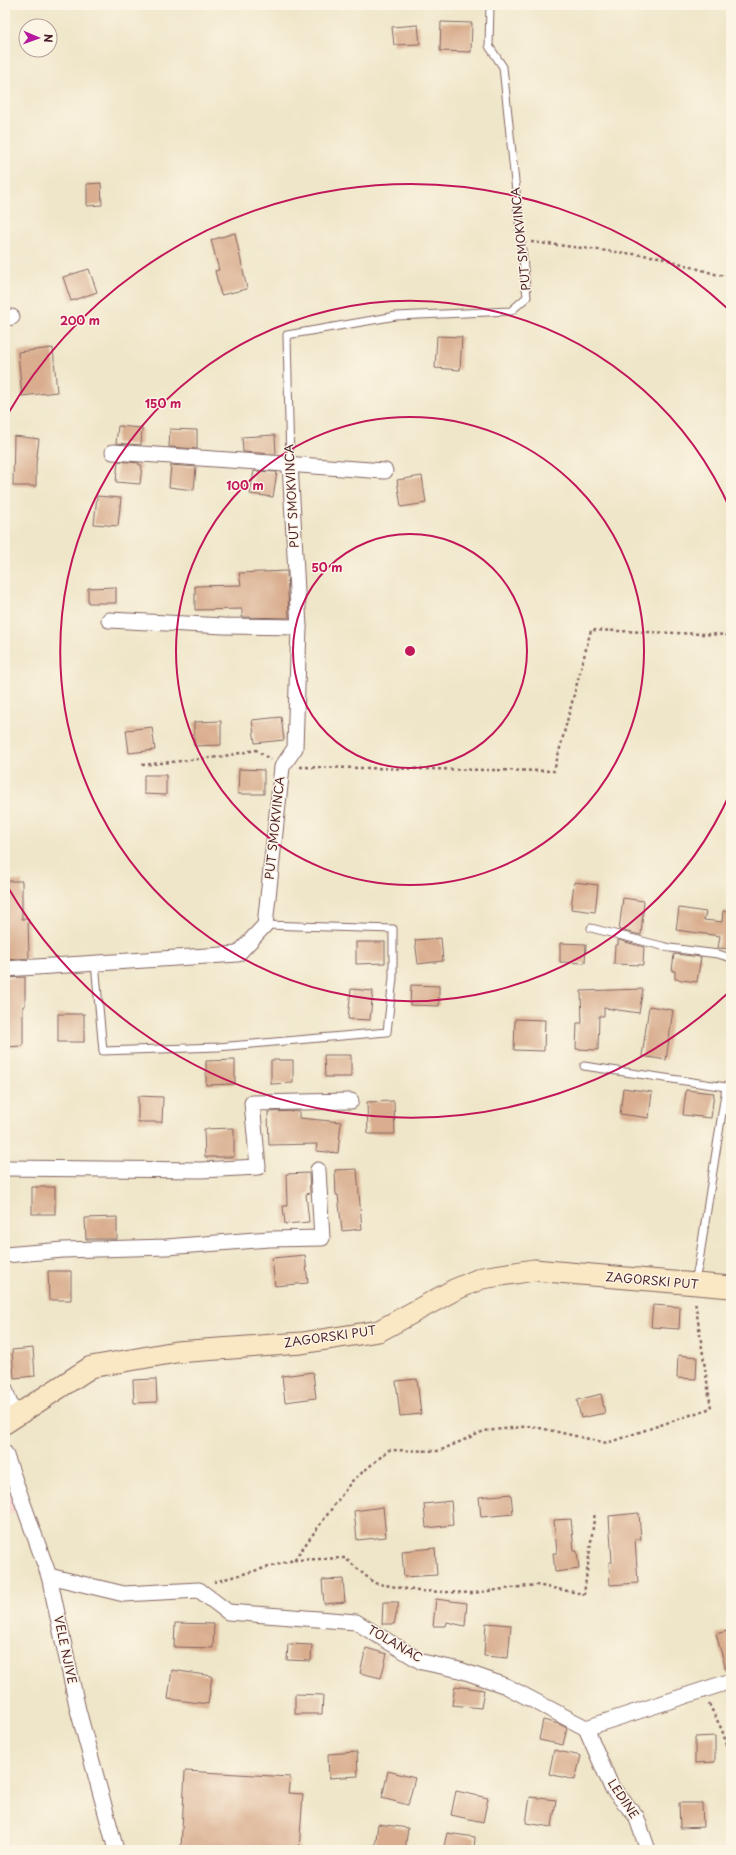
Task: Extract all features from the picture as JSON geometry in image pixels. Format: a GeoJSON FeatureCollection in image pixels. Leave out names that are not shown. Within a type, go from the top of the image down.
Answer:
{"type":"FeatureCollection","features":[{"type":"Feature","properties":{"kind":"main road","name":"ZAGORSKI PUT"},"geometry":{"type":"LineString","coordinates":[[9,1420],[92,1367],[176,1352],[302,1343],[379,1331],[454,1290],[482,1278],[534,1270],[692,1285],[731,1287]]}},
{"type":"Feature","properties":{"kind":"street"},"geometry":{"type":"LineString","coordinates":[[113,452],[385,471]]}},
{"type":"Feature","properties":{"kind":"street","name":"PUT SMOKVINCA"},"geometry":{"type":"LineString","coordinates":[[265,924],[282,767],[295,748],[298,627],[290,464]]}},
{"type":"Feature","properties":{"kind":"street"},"geometry":{"type":"LineString","coordinates":[[109,620],[224,626],[298,627]]}},
{"type":"Feature","properties":{"kind":"street"},"geometry":{"type":"LineString","coordinates":[[5,969],[238,954],[265,924]]}},
{"type":"Feature","properties":{"kind":"street"},"geometry":{"type":"LineString","coordinates":[[5,1168],[201,1170],[258,1167],[252,1103],[351,1101]]}},
{"type":"Feature","properties":{"kind":"street"},"geometry":{"type":"LineString","coordinates":[[5,1255],[63,1250],[166,1248],[269,1239],[322,1238],[318,1170]]}},
{"type":"Feature","properties":{"kind":"street"},"geometry":{"type":"LineString","coordinates":[[5,1389],[9,1420]]}},
{"type":"Feature","properties":{"kind":"street","name":"VELE NJIVE"},"geometry":{"type":"LineString","coordinates":[[5,1453],[49,1576],[78,1710],[116,1850]]}},
{"type":"Feature","properties":{"kind":"street"},"geometry":{"type":"LineString","coordinates":[[49,1576],[124,1594],[199,1590]]}},
{"type":"Feature","properties":{"kind":"street","name":"TOLANAC"},"geometry":{"type":"LineString","coordinates":[[199,1590],[228,1612],[356,1622],[422,1662],[460,1670],[506,1686],[586,1728]]}},
{"type":"Feature","properties":{"kind":"street"},"geometry":{"type":"LineString","coordinates":[[586,1728],[731,1681]]}},
{"type":"Feature","properties":{"kind":"street","name":"LEDINE"},"geometry":{"type":"LineString","coordinates":[[586,1728],[612,1788],[636,1816],[648,1850]]}},
{"type":"Feature","properties":{"kind":"lane","name":"PUT SMOKVINCA"},"geometry":{"type":"LineString","coordinates":[[290,464],[287,334],[396,316],[511,311],[527,297],[503,67],[489,46],[490,5]]}},
{"type":"Feature","properties":{"kind":"lane"},"geometry":{"type":"LineString","coordinates":[[95,964],[103,1051],[218,1047],[387,1032],[393,978],[393,929],[265,924]]}},
{"type":"Feature","properties":{"kind":"lane"},"geometry":{"type":"LineString","coordinates":[[591,928],[670,948],[718,954],[731,958]]}},
{"type":"Feature","properties":{"kind":"lane"},"geometry":{"type":"LineString","coordinates":[[584,1066],[729,1087],[698,1268],[692,1285]]}},
{"type":"Feature","properties":{"kind":"path"},"geometry":{"type":"LineString","coordinates":[[522,241],[658,257],[718,275],[731,276]]}},
{"type":"Feature","properties":{"kind":"path"},"geometry":{"type":"LineString","coordinates":[[5,544],[8,499]]}},
{"type":"Feature","properties":{"kind":"path"},"geometry":{"type":"LineString","coordinates":[[142,765],[219,757],[256,750],[282,767],[554,771],[591,630],[731,636]]}},
{"type":"Feature","properties":{"kind":"path"},"geometry":{"type":"LineString","coordinates":[[294,1560],[352,1481],[389,1450],[439,1452],[484,1431],[531,1426],[607,1443],[711,1408],[692,1285]]}},
{"type":"Feature","properties":{"kind":"path"},"geometry":{"type":"LineString","coordinates":[[199,1590],[208,1583],[294,1560],[345,1558],[374,1583],[418,1591],[473,1592],[536,1584],[584,1594],[595,1512]]}},
{"type":"Feature","properties":{"kind":"path"},"geometry":{"type":"LineString","coordinates":[[703,1690],[722,1730],[731,1757]]}},
{"type":"Feature","properties":{"kind":"shaded area"},"geometry":{"type":"Polygon","coordinates":[[[5,1473],[19,1510],[5,1517],[5,1473]]]}},
{"type":"Feature","properties":{"kind":"building"},"geometry":{"type":"Polygon","coordinates":[[[441,22],[472,23],[471,52],[440,51],[441,22]]]}},
{"type":"Feature","properties":{"kind":"building"},"geometry":{"type":"Polygon","coordinates":[[[418,25],[420,44],[394,45],[392,27],[418,25]]]}},
{"type":"Feature","properties":{"kind":"building"},"geometry":{"type":"Polygon","coordinates":[[[101,183],[102,205],[87,206],[87,184],[101,183]]]}},
{"type":"Feature","properties":{"kind":"building"},"geometry":{"type":"Polygon","coordinates":[[[235,233],[247,289],[221,295],[215,271],[219,270],[211,240],[235,233]]]}},
{"type":"Feature","properties":{"kind":"building"},"geometry":{"type":"Polygon","coordinates":[[[89,269],[97,292],[71,301],[63,277],[89,269]]]}},
{"type":"Feature","properties":{"kind":"building"},"geometry":{"type":"Polygon","coordinates":[[[437,336],[462,337],[460,370],[435,368],[437,336]]]}},
{"type":"Feature","properties":{"kind":"building"},"geometry":{"type":"Polygon","coordinates":[[[53,348],[57,392],[22,396],[18,352],[53,348]]]}},
{"type":"Feature","properties":{"kind":"building"},"geometry":{"type":"Polygon","coordinates":[[[118,426],[142,428],[141,445],[116,443],[118,426]]]}},
{"type":"Feature","properties":{"kind":"building"},"geometry":{"type":"Polygon","coordinates":[[[170,429],[197,430],[197,449],[169,447],[170,429]]]}},
{"type":"Feature","properties":{"kind":"building"},"geometry":{"type":"Polygon","coordinates":[[[275,435],[276,454],[243,452],[242,437],[275,435]]]}},
{"type":"Feature","properties":{"kind":"building"},"geometry":{"type":"Polygon","coordinates":[[[14,436],[39,439],[36,464],[36,486],[13,486],[14,436]]]}},
{"type":"Feature","properties":{"kind":"building"},"geometry":{"type":"Polygon","coordinates":[[[118,461],[139,463],[139,465],[142,465],[140,484],[116,482],[118,461]]]}},
{"type":"Feature","properties":{"kind":"building"},"geometry":{"type":"Polygon","coordinates":[[[171,465],[196,467],[194,490],[169,487],[171,465]]]}},
{"type":"Feature","properties":{"kind":"building"},"geometry":{"type":"Polygon","coordinates":[[[254,471],[277,472],[273,497],[250,494],[254,471]]]}},
{"type":"Feature","properties":{"kind":"building"},"geometry":{"type":"Polygon","coordinates":[[[422,476],[426,503],[401,507],[397,480],[422,476]]]}},
{"type":"Feature","properties":{"kind":"building"},"geometry":{"type":"Polygon","coordinates":[[[97,496],[121,498],[118,526],[94,524],[97,496]]]}},
{"type":"Feature","properties":{"kind":"building"},"geometry":{"type":"Polygon","coordinates":[[[287,571],[289,618],[242,617],[242,609],[195,610],[195,586],[241,585],[239,573],[287,571]]]}},
{"type":"Feature","properties":{"kind":"building"},"geometry":{"type":"Polygon","coordinates":[[[116,587],[116,603],[88,603],[88,588],[116,587]]]}},
{"type":"Feature","properties":{"kind":"building"},"geometry":{"type":"Polygon","coordinates":[[[281,717],[284,740],[255,743],[252,720],[281,717]]]}},
{"type":"Feature","properties":{"kind":"building"},"geometry":{"type":"Polygon","coordinates":[[[221,721],[221,745],[194,746],[194,722],[221,721]]]}},
{"type":"Feature","properties":{"kind":"building"},"geometry":{"type":"Polygon","coordinates":[[[152,727],[155,750],[129,753],[126,730],[152,727]]]}},
{"type":"Feature","properties":{"kind":"building"},"geometry":{"type":"Polygon","coordinates":[[[239,769],[264,770],[264,794],[238,794],[239,769]]]}},
{"type":"Feature","properties":{"kind":"building"},"geometry":{"type":"Polygon","coordinates":[[[144,775],[166,775],[166,795],[144,794],[144,775]]]}},
{"type":"Feature","properties":{"kind":"building"},"geometry":{"type":"Polygon","coordinates":[[[5,881],[22,881],[22,919],[28,919],[29,958],[5,960],[5,881]]]}},
{"type":"Feature","properties":{"kind":"building"},"geometry":{"type":"Polygon","coordinates":[[[574,882],[598,885],[595,912],[571,909],[574,882]]]}},
{"type":"Feature","properties":{"kind":"building"},"geometry":{"type":"Polygon","coordinates":[[[623,898],[644,901],[641,935],[619,930],[623,898]]]}},
{"type":"Feature","properties":{"kind":"building"},"geometry":{"type":"Polygon","coordinates":[[[679,908],[706,912],[704,920],[722,922],[723,911],[731,912],[731,949],[718,948],[720,936],[676,930],[679,908]]]}},
{"type":"Feature","properties":{"kind":"building"},"geometry":{"type":"Polygon","coordinates":[[[441,938],[443,961],[418,964],[415,940],[441,938]]]}},
{"type":"Feature","properties":{"kind":"building"},"geometry":{"type":"Polygon","coordinates":[[[618,940],[644,947],[643,965],[614,964],[615,945],[618,945],[618,940]]]}},
{"type":"Feature","properties":{"kind":"building"},"geometry":{"type":"Polygon","coordinates":[[[356,942],[385,942],[385,963],[356,964],[356,942]]]}},
{"type":"Feature","properties":{"kind":"building"},"geometry":{"type":"Polygon","coordinates":[[[560,943],[586,944],[585,963],[560,962],[560,943]]]}},
{"type":"Feature","properties":{"kind":"building"},"geometry":{"type":"Polygon","coordinates":[[[674,954],[701,957],[697,982],[675,979],[675,971],[672,971],[674,954]]]}},
{"type":"Feature","properties":{"kind":"building"},"geometry":{"type":"Polygon","coordinates":[[[25,977],[23,1046],[5,1047],[5,978],[25,977]]]}},
{"type":"Feature","properties":{"kind":"building"},"geometry":{"type":"Polygon","coordinates":[[[411,985],[439,986],[439,1006],[410,1005],[411,985]]]}},
{"type":"Feature","properties":{"kind":"building"},"geometry":{"type":"Polygon","coordinates":[[[351,989],[373,991],[370,1020],[348,1019],[351,989]]]}},
{"type":"Feature","properties":{"kind":"building"},"geometry":{"type":"Polygon","coordinates":[[[643,989],[639,1013],[604,1008],[604,1016],[599,1016],[598,1050],[576,1049],[577,1023],[582,1023],[581,991],[643,989]]]}},
{"type":"Feature","properties":{"kind":"building"},"geometry":{"type":"Polygon","coordinates":[[[649,1006],[673,1010],[666,1060],[642,1056],[649,1006]]]}},
{"type":"Feature","properties":{"kind":"building"},"geometry":{"type":"Polygon","coordinates":[[[58,1014],[84,1014],[84,1042],[58,1042],[58,1014]]]}},
{"type":"Feature","properties":{"kind":"building"},"geometry":{"type":"Polygon","coordinates":[[[515,1019],[545,1020],[544,1051],[514,1050],[515,1019]]]}},
{"type":"Feature","properties":{"kind":"building"},"geometry":{"type":"Polygon","coordinates":[[[324,1055],[351,1055],[351,1077],[325,1077],[324,1055]]]}},
{"type":"Feature","properties":{"kind":"building"},"geometry":{"type":"Polygon","coordinates":[[[235,1060],[235,1084],[206,1085],[206,1061],[235,1060]]]}},
{"type":"Feature","properties":{"kind":"building"},"geometry":{"type":"Polygon","coordinates":[[[271,1060],[293,1060],[293,1083],[271,1084],[271,1060]]]}},
{"type":"Feature","properties":{"kind":"building"},"geometry":{"type":"Polygon","coordinates":[[[623,1088],[652,1092],[649,1118],[620,1114],[623,1088]]]}},
{"type":"Feature","properties":{"kind":"building"},"geometry":{"type":"Polygon","coordinates":[[[686,1090],[714,1093],[711,1118],[683,1115],[686,1090]]]}},
{"type":"Feature","properties":{"kind":"building"},"geometry":{"type":"Polygon","coordinates":[[[138,1096],[163,1097],[162,1122],[138,1122],[138,1096]]]}},
{"type":"Feature","properties":{"kind":"building"},"geometry":{"type":"Polygon","coordinates":[[[394,1101],[395,1134],[368,1134],[367,1102],[394,1101]]]}},
{"type":"Feature","properties":{"kind":"building"},"geometry":{"type":"Polygon","coordinates":[[[299,1111],[299,1118],[341,1122],[338,1153],[316,1151],[317,1144],[269,1145],[268,1112],[299,1111]]]}},
{"type":"Feature","properties":{"kind":"building"},"geometry":{"type":"Polygon","coordinates":[[[234,1128],[234,1157],[205,1157],[204,1129],[234,1128]]]}},
{"type":"Feature","properties":{"kind":"building"},"geometry":{"type":"Polygon","coordinates":[[[357,1169],[362,1229],[342,1231],[338,1195],[336,1195],[335,1170],[357,1169]]]}},
{"type":"Feature","properties":{"kind":"building"},"geometry":{"type":"Polygon","coordinates":[[[309,1173],[310,1193],[306,1194],[309,1222],[285,1224],[283,1206],[287,1206],[286,1174],[309,1173]]]}},
{"type":"Feature","properties":{"kind":"building"},"geometry":{"type":"Polygon","coordinates":[[[32,1187],[55,1187],[55,1214],[32,1214],[32,1187]]]}},
{"type":"Feature","properties":{"kind":"building"},"geometry":{"type":"Polygon","coordinates":[[[117,1217],[117,1239],[86,1239],[85,1218],[117,1217]]]}},
{"type":"Feature","properties":{"kind":"building"},"geometry":{"type":"Polygon","coordinates":[[[305,1255],[308,1283],[275,1286],[272,1258],[305,1255]]]}},
{"type":"Feature","properties":{"kind":"building"},"geometry":{"type":"Polygon","coordinates":[[[48,1271],[71,1271],[71,1300],[49,1300],[48,1271]]]}},
{"type":"Feature","properties":{"kind":"building"},"geometry":{"type":"Polygon","coordinates":[[[653,1305],[680,1307],[679,1329],[651,1327],[653,1305]]]}},
{"type":"Feature","properties":{"kind":"building"},"geometry":{"type":"Polygon","coordinates":[[[33,1348],[35,1376],[14,1378],[12,1350],[33,1348]]]}},
{"type":"Feature","properties":{"kind":"building"},"geometry":{"type":"Polygon","coordinates":[[[678,1355],[697,1357],[696,1379],[677,1378],[678,1355]]]}},
{"type":"Feature","properties":{"kind":"building"},"geometry":{"type":"Polygon","coordinates":[[[313,1372],[316,1398],[285,1402],[282,1376],[313,1372]]]}},
{"type":"Feature","properties":{"kind":"building"},"geometry":{"type":"Polygon","coordinates":[[[156,1379],[157,1402],[134,1403],[133,1380],[156,1379]]]}},
{"type":"Feature","properties":{"kind":"building"},"geometry":{"type":"Polygon","coordinates":[[[417,1379],[421,1414],[400,1416],[396,1381],[417,1379]]]}},
{"type":"Feature","properties":{"kind":"building"},"geometry":{"type":"Polygon","coordinates":[[[601,1394],[605,1413],[581,1418],[577,1400],[601,1394]]]}},
{"type":"Feature","properties":{"kind":"building"},"geometry":{"type":"Polygon","coordinates":[[[511,1494],[513,1514],[481,1517],[479,1497],[511,1494]]]}},
{"type":"Feature","properties":{"kind":"building"},"geometry":{"type":"Polygon","coordinates":[[[451,1501],[453,1525],[426,1528],[424,1504],[451,1501]]]}},
{"type":"Feature","properties":{"kind":"building"},"geometry":{"type":"Polygon","coordinates":[[[383,1507],[386,1537],[357,1540],[354,1511],[383,1507]]]}},
{"type":"Feature","properties":{"kind":"building"},"geometry":{"type":"Polygon","coordinates":[[[639,1513],[641,1539],[635,1539],[638,1583],[610,1585],[609,1562],[612,1562],[609,1516],[639,1513]]]}},
{"type":"Feature","properties":{"kind":"building"},"geometry":{"type":"Polygon","coordinates":[[[571,1519],[574,1551],[577,1551],[579,1569],[555,1572],[553,1553],[557,1553],[554,1520],[571,1519]]]}},
{"type":"Feature","properties":{"kind":"building"},"geometry":{"type":"Polygon","coordinates":[[[435,1548],[437,1575],[404,1577],[402,1551],[435,1548]]]}},
{"type":"Feature","properties":{"kind":"building"},"geometry":{"type":"Polygon","coordinates":[[[343,1579],[345,1602],[324,1604],[322,1580],[343,1579]]]}},
{"type":"Feature","properties":{"kind":"building"},"geometry":{"type":"Polygon","coordinates":[[[436,1599],[467,1603],[465,1626],[447,1622],[446,1626],[433,1626],[436,1599]]]}},
{"type":"Feature","properties":{"kind":"building"},"geometry":{"type":"Polygon","coordinates":[[[383,1602],[399,1602],[394,1624],[382,1624],[383,1602]]]}},
{"type":"Feature","properties":{"kind":"building"},"geometry":{"type":"Polygon","coordinates":[[[175,1623],[214,1624],[213,1648],[174,1647],[175,1623]]]}},
{"type":"Feature","properties":{"kind":"building"},"geometry":{"type":"Polygon","coordinates":[[[486,1623],[511,1625],[508,1658],[484,1656],[486,1623]]]}},
{"type":"Feature","properties":{"kind":"building"},"geometry":{"type":"Polygon","coordinates":[[[731,1630],[731,1672],[727,1673],[716,1634],[731,1630]]]}},
{"type":"Feature","properties":{"kind":"building"},"geometry":{"type":"Polygon","coordinates":[[[288,1644],[312,1645],[311,1661],[287,1660],[288,1644]]]}},
{"type":"Feature","properties":{"kind":"building"},"geometry":{"type":"Polygon","coordinates":[[[366,1648],[387,1654],[381,1678],[360,1673],[366,1648]]]}},
{"type":"Feature","properties":{"kind":"building"},"geometry":{"type":"Polygon","coordinates":[[[172,1670],[212,1676],[208,1704],[168,1699],[172,1670]]]}},
{"type":"Feature","properties":{"kind":"building"},"geometry":{"type":"Polygon","coordinates":[[[455,1686],[484,1690],[481,1708],[452,1705],[455,1686]]]}},
{"type":"Feature","properties":{"kind":"building"},"geometry":{"type":"Polygon","coordinates":[[[295,1694],[323,1695],[322,1714],[295,1714],[295,1694]]]}},
{"type":"Feature","properties":{"kind":"building"},"geometry":{"type":"Polygon","coordinates":[[[543,1720],[559,1724],[567,1728],[563,1745],[539,1740],[543,1720]]]}},
{"type":"Feature","properties":{"kind":"building"},"geometry":{"type":"Polygon","coordinates":[[[715,1736],[715,1762],[695,1763],[695,1737],[715,1736]]]}},
{"type":"Feature","properties":{"kind":"building"},"geometry":{"type":"Polygon","coordinates":[[[554,1750],[581,1756],[575,1780],[549,1774],[554,1750]]]}},
{"type":"Feature","properties":{"kind":"building"},"geometry":{"type":"Polygon","coordinates":[[[357,1752],[358,1776],[329,1778],[328,1754],[357,1752]]]}},
{"type":"Feature","properties":{"kind":"building"},"geometry":{"type":"Polygon","coordinates":[[[185,1771],[290,1777],[288,1793],[303,1794],[299,1850],[181,1849],[185,1771]]]}},
{"type":"Feature","properties":{"kind":"building"},"geometry":{"type":"Polygon","coordinates":[[[388,1771],[415,1778],[408,1805],[382,1798],[388,1771]]]}},
{"type":"Feature","properties":{"kind":"building"},"geometry":{"type":"Polygon","coordinates":[[[456,1791],[488,1798],[483,1822],[451,1815],[456,1791]]]}},
{"type":"Feature","properties":{"kind":"building"},"geometry":{"type":"Polygon","coordinates":[[[530,1797],[556,1800],[552,1827],[526,1823],[530,1797]]]}},
{"type":"Feature","properties":{"kind":"building"},"geometry":{"type":"Polygon","coordinates":[[[679,1803],[702,1803],[703,1827],[680,1828],[679,1803]]]}},
{"type":"Feature","properties":{"kind":"building"},"geometry":{"type":"Polygon","coordinates":[[[378,1824],[408,1828],[405,1850],[375,1848],[378,1824]]]}},
{"type":"Feature","properties":{"kind":"building"},"geometry":{"type":"Polygon","coordinates":[[[447,1833],[475,1837],[474,1850],[443,1850],[447,1833]]]}}]}
